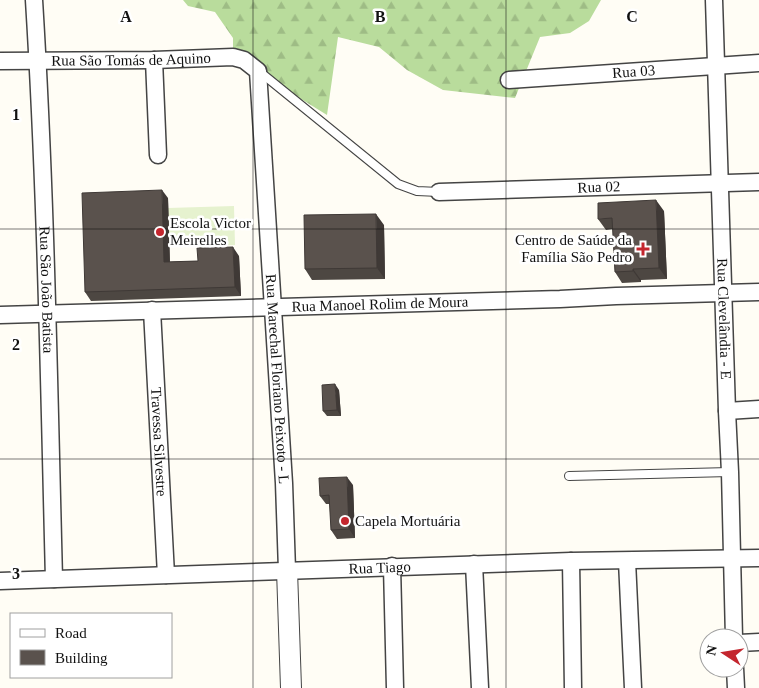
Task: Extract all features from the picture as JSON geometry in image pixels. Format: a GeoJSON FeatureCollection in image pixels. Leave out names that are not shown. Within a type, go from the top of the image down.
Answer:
{"type":"FeatureCollection","features":[{"type":"Feature","properties":{"kind":"street","name":"Rua São João Batista"},"geometry":{"type":"LineString","coordinates":[[34,0],[38,60],[47,313],[54,579]]}},
{"type":"Feature","properties":{"kind":"street","name":"Rua Clevelândia - E"},"geometry":{"type":"LineString","coordinates":[[714,0],[734,628]]}},
{"type":"Feature","properties":{"kind":"street","name":"Rua São Tomás de Aquino"},"geometry":{"type":"LineString","coordinates":[[0,61],[154,60],[233,57],[244,60],[258,71]]}},
{"type":"Feature","properties":{"kind":"street"},"geometry":{"type":"LineString","coordinates":[[154,60],[158,155]]}},
{"type":"Feature","properties":{"kind":"street","name":"Rua 03"},"geometry":{"type":"LineString","coordinates":[[510,80],[759,63]]}},
{"type":"Feature","properties":{"kind":"street","name":"Rua Marechal Floriano Peixoto - L"},"geometry":{"type":"LineString","coordinates":[[258,71],[284,483],[291,688]]}},
{"type":"Feature","properties":{"kind":"street","name":"Rua 02"},"geometry":{"type":"LineString","coordinates":[[439,192],[759,182]]}},
{"type":"Feature","properties":{"kind":"street","name":"Rua Manoel Rolim de Moura"},"geometry":{"type":"LineString","coordinates":[[0,315],[759,292]]}},
{"type":"Feature","properties":{"kind":"street","name":"Travessa Silvestre"},"geometry":{"type":"LineString","coordinates":[[152,310],[166,574]]}},
{"type":"Feature","properties":{"kind":"street"},"geometry":{"type":"LineString","coordinates":[[727,411],[759,409]]}},
{"type":"Feature","properties":{"kind":"street","name":"Rua Tiago"},"geometry":{"type":"LineString","coordinates":[[0,581],[392,566],[759,558]]}},
{"type":"Feature","properties":{"kind":"street"},"geometry":{"type":"LineString","coordinates":[[571,561],[573,688]]}},
{"type":"Feature","properties":{"kind":"street"},"geometry":{"type":"LineString","coordinates":[[627,561],[633,688]]}},
{"type":"Feature","properties":{"kind":"street"},"geometry":{"type":"LineString","coordinates":[[474,564],[480,688]]}},
{"type":"Feature","properties":{"kind":"street"},"geometry":{"type":"LineString","coordinates":[[392,566],[395,688]]}},
{"type":"Feature","properties":{"kind":"lane"},"geometry":{"type":"LineString","coordinates":[[258,71],[398,184],[417,191],[439,192]]}},
{"type":"Feature","properties":{"kind":"lane"},"geometry":{"type":"LineString","coordinates":[[569,476],[730,472]]}},
{"type":"Feature","properties":{"kind":"green space"},"geometry":{"type":"Polygon","coordinates":[[[183,0],[601,0],[589,21],[570,33],[540,37],[515,98],[443,90],[407,70],[379,47],[338,37],[327,115],[233,57],[233,38],[215,12],[188,6],[183,0]]]}},
{"type":"Feature","properties":{"kind":"green space"},"geometry":{"type":"Polygon","coordinates":[[[234,206],[235,245],[169,247],[168,208],[234,206]]]}},
{"type":"Feature","properties":{"kind":"building"},"geometry":{"type":"Polygon","coordinates":[[[162,190],[164,262],[198,261],[197,248],[233,247],[235,287],[85,292],[82,193],[162,190]]]}},
{"type":"Feature","properties":{"kind":"building","name":"Centro de Saúde da Família São Pedro"},"geometry":{"type":"Polygon","coordinates":[[[656,200],[659,268],[615,272],[612,218],[598,219],[598,203],[656,200]]]}},
{"type":"Feature","properties":{"kind":"building"},"geometry":{"type":"Polygon","coordinates":[[[376,214],[377,268],[305,269],[304,215],[376,214]]]}},
{"type":"Feature","properties":{"kind":"building"},"geometry":{"type":"Polygon","coordinates":[[[335,384],[337,410],[323,411],[322,385],[335,384]]]}},
{"type":"Feature","properties":{"kind":"building","name":"Capela Mortuária"},"geometry":{"type":"Polygon","coordinates":[[[347,477],[349,529],[331,530],[329,495],[320,496],[319,478],[347,477]]]}},
{"type":"Feature","properties":{"kind":"place","name":"Escola Victor Meirelles"},"geometry":{"type":"Point","coordinates":[160,232]}},
{"type":"Feature","properties":{"kind":"place","name":"Centro de Saúde da Família São Pedro"},"geometry":{"type":"Point","coordinates":[643,249]}},
{"type":"Feature","properties":{"kind":"place","name":"Capela Mortuária"},"geometry":{"type":"Point","coordinates":[345,521]}}]}
